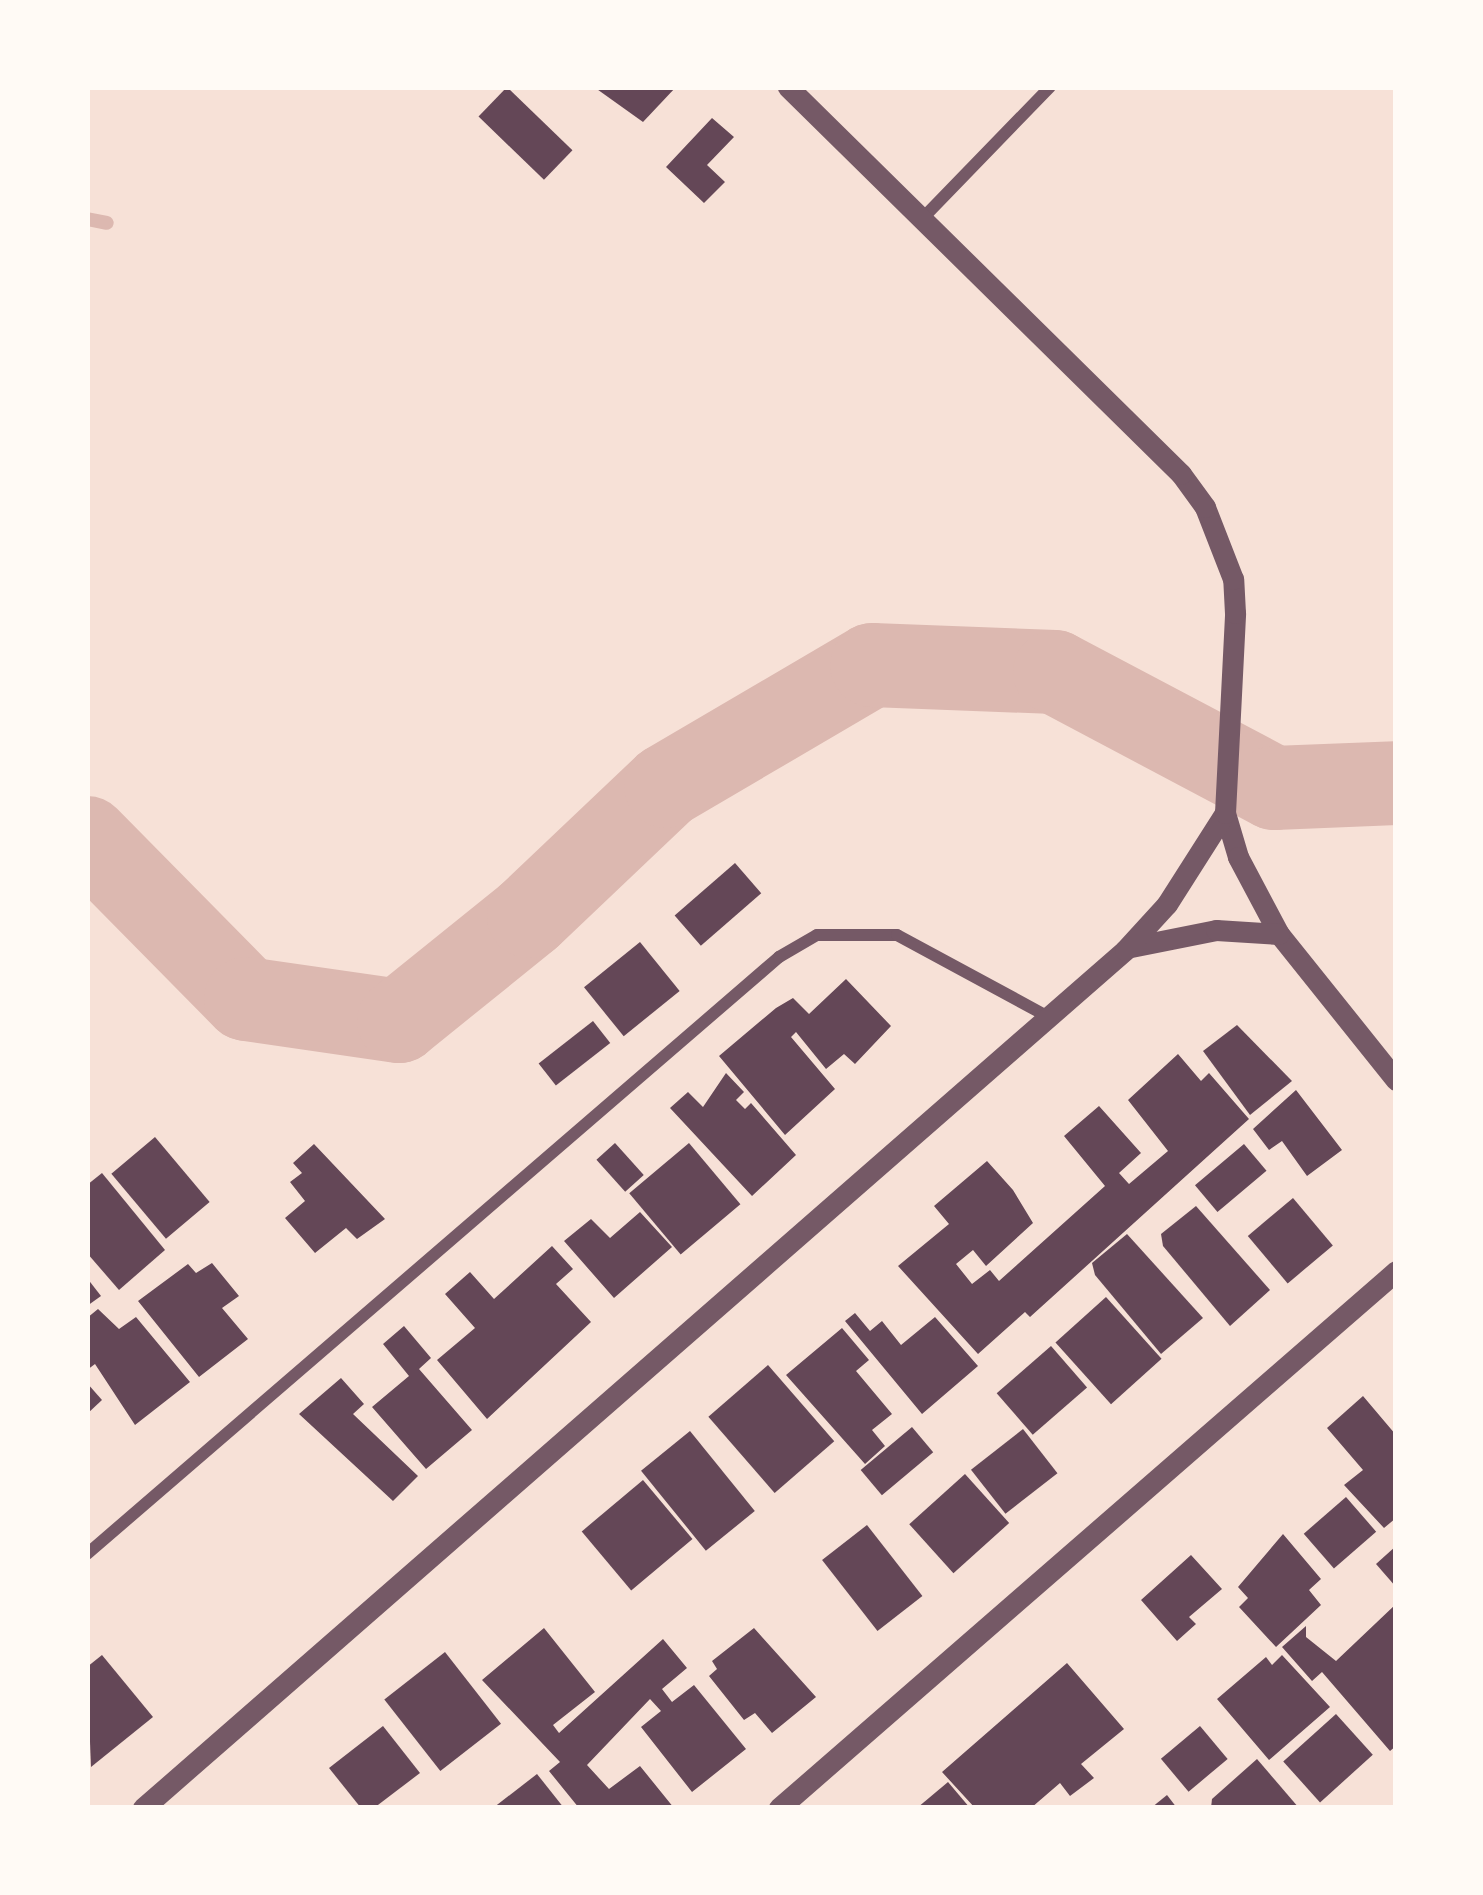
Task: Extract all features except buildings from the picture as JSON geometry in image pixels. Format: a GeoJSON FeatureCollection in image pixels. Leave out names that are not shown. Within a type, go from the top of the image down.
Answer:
{"type":"FeatureCollection","features":[{"type":"Feature","properties":{"kind":"street"},"geometry":{"type":"LineString","coordinates":[[788,87],[1181,474],[1205,507],[1233,579],[1235,668],[1225,808],[1238,857],[1279,934],[1396,1080]]}},
{"type":"Feature","properties":{"kind":"street"},"geometry":{"type":"LineString","coordinates":[[922,219],[1050,87]]}},
{"type":"Feature","properties":{"kind":"street"},"geometry":{"type":"LineString","coordinates":[[143,1808],[1045,1015],[1125,950],[1167,904],[1225,808]]}},
{"type":"Feature","properties":{"kind":"street"},"geometry":{"type":"LineString","coordinates":[[1125,950],[1216,930],[1279,934]]}},
{"type":"Feature","properties":{"kind":"street"},"geometry":{"type":"LineString","coordinates":[[87,1554],[779,957],[817,935],[897,934],[1045,1015]]}},
{"type":"Feature","properties":{"kind":"street"},"geometry":{"type":"LineString","coordinates":[[779,1808],[1396,1271]]}},
{"type":"Feature","properties":{"kind":"waterway"},"geometry":{"type":"LineString","coordinates":[[87,219],[107,223]]}},
{"type":"Feature","properties":{"kind":"waterway"},"geometry":{"type":"LineString","coordinates":[[87,838],[246,999],[399,1021],[529,916],[666,786],[872,665],[1055,672],[1274,788],[1396,783]]}}]}
